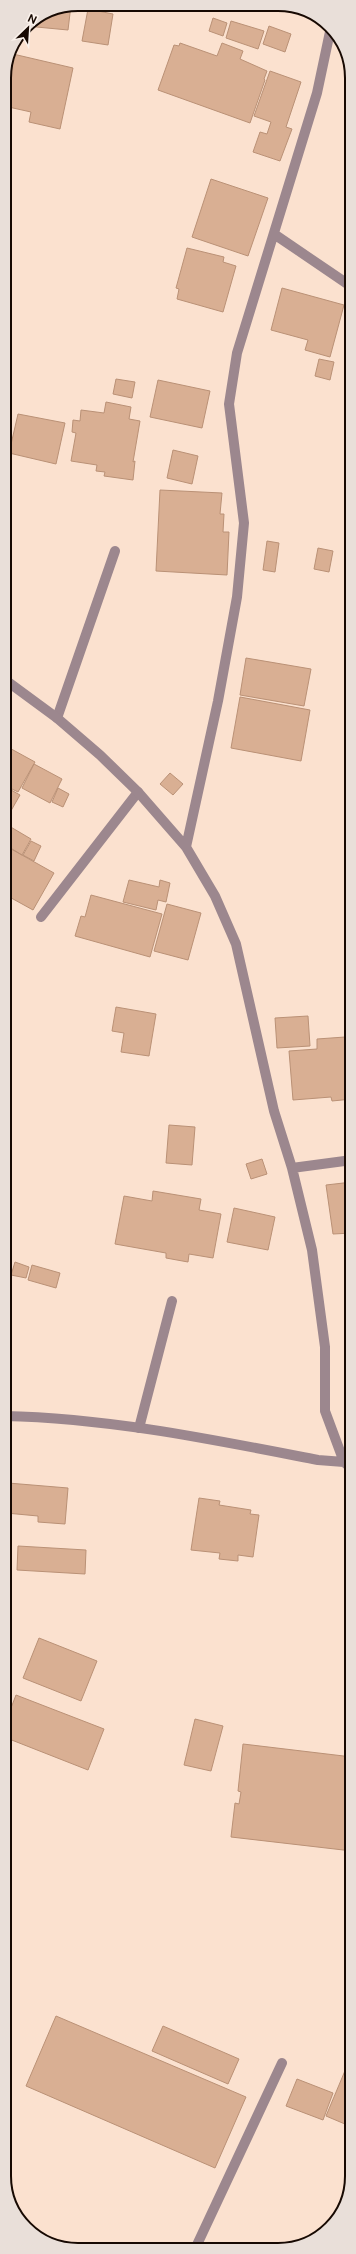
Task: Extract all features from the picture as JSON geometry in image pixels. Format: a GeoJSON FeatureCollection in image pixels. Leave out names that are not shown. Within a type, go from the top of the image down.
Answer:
{"type":"FeatureCollection","features":[{"type":"Feature","properties":{"kind":"street"},"geometry":{"type":"LineString","coordinates":[[186,847],[218,701],[237,597],[244,523],[229,404],[237,353],[317,93],[329,35]]}},
{"type":"Feature","properties":{"kind":"street"},"geometry":{"type":"LineString","coordinates":[[274,234],[345,282]]}},
{"type":"Feature","properties":{"kind":"street"},"geometry":{"type":"LineString","coordinates":[[57,718],[115,551]]}},
{"type":"Feature","properties":{"kind":"street"},"geometry":{"type":"LineString","coordinates":[[11,684],[57,718],[100,755],[138,792],[186,847],[215,896],[236,944],[274,1111],[292,1168],[312,1250],[324,1339],[325,1411],[345,1458]]}},
{"type":"Feature","properties":{"kind":"street"},"geometry":{"type":"LineString","coordinates":[[41,916],[138,792]]}},
{"type":"Feature","properties":{"kind":"street"},"geometry":{"type":"LineString","coordinates":[[292,1168],[345,1161]]}},
{"type":"Feature","properties":{"kind":"street"},"geometry":{"type":"LineString","coordinates":[[139,1428],[172,1302]]}},
{"type":"Feature","properties":{"kind":"street"},"geometry":{"type":"LineString","coordinates":[[11,1416],[39,1416],[139,1428],[345,1464]]}},
{"type":"Feature","properties":{"kind":"street"},"geometry":{"type":"LineString","coordinates":[[198,2243],[282,2063]]}},
{"type":"Feature","properties":{"kind":"building"},"geometry":{"type":"Polygon","coordinates":[[[88,11],[98,11],[113,14],[108,45],[82,41],[88,11]]]}},
{"type":"Feature","properties":{"kind":"building"},"geometry":{"type":"Polygon","coordinates":[[[70,12],[68,30],[36,27],[52,16],[70,12]]]}},
{"type":"Feature","properties":{"kind":"building"},"geometry":{"type":"Polygon","coordinates":[[[213,18],[227,23],[223,36],[209,31],[213,18]]]}},
{"type":"Feature","properties":{"kind":"building"},"geometry":{"type":"Polygon","coordinates":[[[231,21],[264,31],[258,49],[226,38],[231,21]]]}},
{"type":"Feature","properties":{"kind":"building"},"geometry":{"type":"Polygon","coordinates":[[[269,26],[291,34],[285,52],[263,44],[269,26]]]}},
{"type":"Feature","properties":{"kind":"building"},"geometry":{"type":"Polygon","coordinates":[[[180,43],[217,56],[222,43],[243,51],[240,59],[267,71],[250,123],[158,90],[174,45],[179,46],[180,43]]]}},
{"type":"Feature","properties":{"kind":"building"},"geometry":{"type":"Polygon","coordinates":[[[15,55],[73,68],[60,129],[29,122],[31,112],[11,108],[12,65],[15,55]]]}},
{"type":"Feature","properties":{"kind":"building"},"geometry":{"type":"Polygon","coordinates":[[[270,71],[301,82],[286,127],[292,129],[280,161],[253,152],[260,132],[267,134],[271,122],[254,116],[270,71]]]}},
{"type":"Feature","properties":{"kind":"building"},"geometry":{"type":"Polygon","coordinates":[[[211,179],[268,198],[248,256],[192,237],[211,179]]]}},
{"type":"Feature","properties":{"kind":"building"},"geometry":{"type":"Polygon","coordinates":[[[187,248],[224,257],[223,262],[236,266],[223,312],[177,299],[179,289],[176,288],[187,248]]]}},
{"type":"Feature","properties":{"kind":"building"},"geometry":{"type":"Polygon","coordinates":[[[282,288],[344,305],[330,357],[305,350],[308,340],[271,330],[282,288]]]}},
{"type":"Feature","properties":{"kind":"building"},"geometry":{"type":"Polygon","coordinates":[[[319,359],[334,362],[330,380],[315,376],[319,359]]]}},
{"type":"Feature","properties":{"kind":"building"},"geometry":{"type":"Polygon","coordinates":[[[116,379],[135,382],[132,398],[113,394],[116,379]]]}},
{"type":"Feature","properties":{"kind":"building"},"geometry":{"type":"Polygon","coordinates":[[[158,380],[210,391],[202,428],[150,417],[158,380]]]}},
{"type":"Feature","properties":{"kind":"building"},"geometry":{"type":"Polygon","coordinates":[[[106,402],[131,407],[129,419],[140,421],[133,462],[135,461],[133,480],[104,476],[105,472],[96,471],[97,465],[71,461],[76,433],[72,432],[73,420],[80,421],[81,410],[104,413],[106,402]]]}},
{"type":"Feature","properties":{"kind":"building"},"geometry":{"type":"Polygon","coordinates":[[[18,414],[65,423],[56,464],[11,453],[11,444],[18,414]]]}},
{"type":"Feature","properties":{"kind":"building"},"geometry":{"type":"Polygon","coordinates":[[[173,450],[198,456],[192,484],[167,478],[173,450]]]}},
{"type":"Feature","properties":{"kind":"building"},"geometry":{"type":"Polygon","coordinates":[[[160,490],[222,493],[220,514],[224,514],[223,532],[229,532],[227,575],[156,571],[160,490]]]}},
{"type":"Feature","properties":{"kind":"building"},"geometry":{"type":"Polygon","coordinates":[[[267,541],[279,543],[275,572],[263,570],[267,541]]]}},
{"type":"Feature","properties":{"kind":"building"},"geometry":{"type":"Polygon","coordinates":[[[318,548],[333,551],[329,572],[314,569],[318,548]]]}},
{"type":"Feature","properties":{"kind":"building"},"geometry":{"type":"Polygon","coordinates":[[[246,658],[311,669],[304,706],[240,695],[246,658]]]}},
{"type":"Feature","properties":{"kind":"building"},"geometry":{"type":"Polygon","coordinates":[[[240,697],[310,710],[301,761],[231,748],[240,697]]]}},
{"type":"Feature","properties":{"kind":"building"},"geometry":{"type":"Polygon","coordinates":[[[11,749],[35,762],[18,792],[11,788],[11,749]]]}},
{"type":"Feature","properties":{"kind":"building"},"geometry":{"type":"Polygon","coordinates":[[[34,764],[62,779],[50,803],[22,788],[34,764]]]}},
{"type":"Feature","properties":{"kind":"building"},"geometry":{"type":"Polygon","coordinates":[[[170,773],[183,784],[173,795],[160,784],[170,773]]]}},
{"type":"Feature","properties":{"kind":"building"},"geometry":{"type":"Polygon","coordinates":[[[58,788],[69,794],[63,807],[52,802],[58,788]]]}},
{"type":"Feature","properties":{"kind":"building"},"geometry":{"type":"Polygon","coordinates":[[[11,790],[20,795],[11,811],[11,790]]]}},
{"type":"Feature","properties":{"kind":"building"},"geometry":{"type":"Polygon","coordinates":[[[11,827],[31,839],[22,855],[11,848],[11,827]]]}},
{"type":"Feature","properties":{"kind":"building"},"geometry":{"type":"Polygon","coordinates":[[[31,841],[41,846],[34,861],[23,855],[31,841]]]}},
{"type":"Feature","properties":{"kind":"building"},"geometry":{"type":"Polygon","coordinates":[[[11,849],[54,873],[33,910],[11,898],[11,849]]]}},
{"type":"Feature","properties":{"kind":"building"},"geometry":{"type":"Polygon","coordinates":[[[129,880],[159,887],[160,880],[170,883],[166,902],[158,900],[156,910],[123,902],[129,880]]]}},
{"type":"Feature","properties":{"kind":"building"},"geometry":{"type":"Polygon","coordinates":[[[91,895],[162,914],[150,957],[75,936],[81,916],[85,917],[91,895]]]}},
{"type":"Feature","properties":{"kind":"building"},"geometry":{"type":"Polygon","coordinates":[[[167,904],[201,913],[188,960],[154,951],[167,904]]]}},
{"type":"Feature","properties":{"kind":"building"},"geometry":{"type":"Polygon","coordinates":[[[116,1007],[156,1014],[149,1056],[121,1052],[124,1033],[112,1031],[116,1007]]]}},
{"type":"Feature","properties":{"kind":"building"},"geometry":{"type":"Polygon","coordinates":[[[308,1016],[310,1046],[277,1048],[275,1018],[308,1016]]]}},
{"type":"Feature","properties":{"kind":"building"},"geometry":{"type":"Polygon","coordinates":[[[345,1037],[345,1100],[332,1101],[331,1097],[293,1100],[289,1051],[317,1049],[317,1039],[345,1037]]]}},
{"type":"Feature","properties":{"kind":"building"},"geometry":{"type":"Polygon","coordinates":[[[169,1125],[195,1127],[192,1165],[166,1163],[169,1125]]]}},
{"type":"Feature","properties":{"kind":"building"},"geometry":{"type":"Polygon","coordinates":[[[262,1159],[267,1174],[251,1179],[246,1164],[262,1159]]]}},
{"type":"Feature","properties":{"kind":"building"},"geometry":{"type":"Polygon","coordinates":[[[345,1183],[345,1233],[333,1234],[326,1185],[345,1183]]]}},
{"type":"Feature","properties":{"kind":"building"},"geometry":{"type":"Polygon","coordinates":[[[153,1191],[201,1199],[199,1210],[221,1214],[213,1258],[189,1254],[188,1262],[166,1258],[166,1253],[115,1244],[124,1196],[152,1201],[153,1191]]]}},
{"type":"Feature","properties":{"kind":"building"},"geometry":{"type":"Polygon","coordinates":[[[234,1208],[275,1217],[268,1250],[227,1242],[234,1208]]]}},
{"type":"Feature","properties":{"kind":"building"},"geometry":{"type":"Polygon","coordinates":[[[15,1262],[29,1267],[26,1278],[11,1275],[15,1262]]]}},
{"type":"Feature","properties":{"kind":"building"},"geometry":{"type":"Polygon","coordinates":[[[32,1265],[60,1273],[56,1288],[28,1280],[32,1265]]]}},
{"type":"Feature","properties":{"kind":"building"},"geometry":{"type":"Polygon","coordinates":[[[11,1483],[68,1488],[65,1524],[38,1522],[38,1516],[11,1513],[11,1483]]]}},
{"type":"Feature","properties":{"kind":"building"},"geometry":{"type":"Polygon","coordinates":[[[199,1498],[220,1501],[219,1505],[251,1510],[250,1514],[259,1515],[253,1557],[238,1555],[238,1561],[219,1559],[220,1553],[191,1550],[199,1498]]]}},
{"type":"Feature","properties":{"kind":"building"},"geometry":{"type":"Polygon","coordinates":[[[18,1546],[86,1550],[85,1574],[17,1570],[18,1546]]]}},
{"type":"Feature","properties":{"kind":"building"},"geometry":{"type":"Polygon","coordinates":[[[39,1638],[97,1661],[81,1701],[23,1678],[39,1638]]]}},
{"type":"Feature","properties":{"kind":"building"},"geometry":{"type":"Polygon","coordinates":[[[16,1695],[104,1729],[88,1770],[11,1740],[11,1708],[16,1695]]]}},
{"type":"Feature","properties":{"kind":"building"},"geometry":{"type":"Polygon","coordinates":[[[195,1719],[223,1726],[211,1771],[184,1765],[195,1719]]]}},
{"type":"Feature","properties":{"kind":"building"},"geometry":{"type":"Polygon","coordinates":[[[243,1744],[345,1756],[345,1850],[231,1837],[235,1803],[239,1804],[241,1792],[238,1791],[243,1744]]]}},
{"type":"Feature","properties":{"kind":"building"},"geometry":{"type":"Polygon","coordinates":[[[56,2016],[246,2097],[215,2168],[26,2086],[56,2016]]]}},
{"type":"Feature","properties":{"kind":"building"},"geometry":{"type":"Polygon","coordinates":[[[163,2026],[239,2059],[228,2084],[152,2051],[163,2026]]]}},
{"type":"Feature","properties":{"kind":"building"},"geometry":{"type":"Polygon","coordinates":[[[345,2071],[345,2124],[326,2116],[345,2071]]]}},
{"type":"Feature","properties":{"kind":"building"},"geometry":{"type":"Polygon","coordinates":[[[297,2079],[333,2093],[323,2120],[286,2106],[297,2079]]]}}]}
